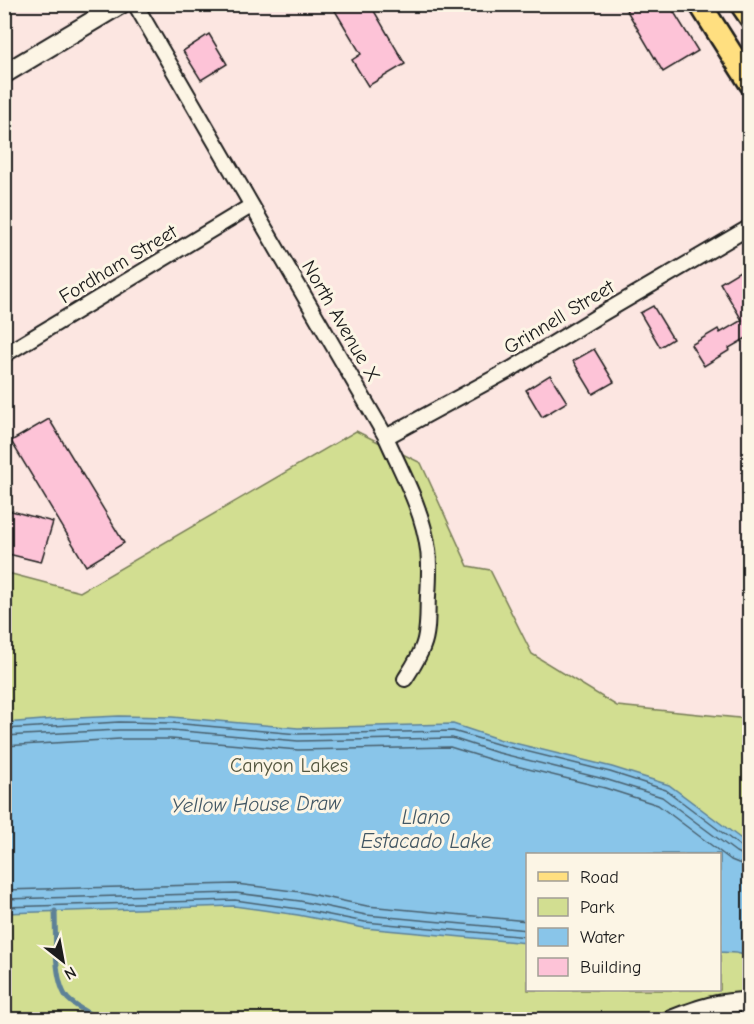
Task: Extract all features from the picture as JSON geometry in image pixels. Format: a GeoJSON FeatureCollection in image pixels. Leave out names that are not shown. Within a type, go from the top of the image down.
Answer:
{"type":"FeatureCollection","features":[{"type":"Feature","properties":{"kind":"main road"},"geometry":{"type":"LineString","coordinates":[[4,74],[121,4]]}},
{"type":"Feature","properties":{"kind":"main road"},"geometry":{"type":"LineString","coordinates":[[700,4],[750,84]]}},
{"type":"Feature","properties":{"kind":"main road"},"geometry":{"type":"LineString","coordinates":[[741,4],[750,17]]}},
{"type":"Feature","properties":{"kind":"main road"},"geometry":{"type":"LineString","coordinates":[[671,1020],[698,1009],[727,1002],[750,1002]]}},
{"type":"Feature","properties":{"kind":"street","name":"North Avenue X"},"geometry":{"type":"LineString","coordinates":[[135,4],[386,437],[415,502],[429,553],[427,633],[418,657],[405,679]]}},
{"type":"Feature","properties":{"kind":"street","name":"Fordham Street"},"geometry":{"type":"LineString","coordinates":[[4,355],[251,206]]}},
{"type":"Feature","properties":{"kind":"street","name":"Grinnell Street"},"geometry":{"type":"LineString","coordinates":[[386,437],[511,369],[750,226]]}},
{"type":"Feature","properties":{"kind":"green space","name":"Canyon Lakes"},"geometry":{"type":"Polygon","coordinates":[[[356,431],[421,463],[468,566],[490,570],[532,654],[617,706],[749,719],[749,1019],[5,1019],[4,572],[80,592],[356,431]]]}},
{"type":"Feature","properties":{"kind":"water","name":"Llano Estacado Lake"},"geometry":{"type":"Polygon","coordinates":[[[119,716],[172,717],[298,728],[453,724],[498,739],[612,767],[669,785],[749,844],[749,956],[721,952],[721,853],[526,853],[526,943],[364,928],[298,915],[234,906],[5,913],[5,723],[119,716]]]}},
{"type":"Feature","properties":{"kind":"building"},"geometry":{"type":"Polygon","coordinates":[[[331,4],[370,4],[405,64],[368,86],[352,60],[361,54],[331,4]]]}},
{"type":"Feature","properties":{"kind":"building"},"geometry":{"type":"Polygon","coordinates":[[[623,4],[669,4],[698,51],[663,72],[623,4]]]}},
{"type":"Feature","properties":{"kind":"building"},"geometry":{"type":"Polygon","coordinates":[[[209,34],[227,64],[201,80],[183,51],[209,34]]]}},
{"type":"Feature","properties":{"kind":"building"},"geometry":{"type":"Polygon","coordinates":[[[750,265],[750,336],[704,366],[691,345],[718,329],[720,333],[742,320],[720,283],[750,265]]]}},
{"type":"Feature","properties":{"kind":"building"},"geometry":{"type":"Polygon","coordinates":[[[653,306],[673,339],[660,347],[640,313],[653,306]]]}},
{"type":"Feature","properties":{"kind":"building"},"geometry":{"type":"Polygon","coordinates":[[[594,349],[614,382],[593,394],[573,361],[594,349]]]}},
{"type":"Feature","properties":{"kind":"building"},"geometry":{"type":"Polygon","coordinates":[[[550,375],[567,402],[542,417],[526,390],[550,375]]]}},
{"type":"Feature","properties":{"kind":"building"},"geometry":{"type":"Polygon","coordinates":[[[49,419],[124,543],[86,566],[11,441],[49,419]]]}},
{"type":"Feature","properties":{"kind":"building"},"geometry":{"type":"Polygon","coordinates":[[[4,509],[53,522],[41,562],[4,553],[4,509]]]}},
{"type":"Feature","properties":{"kind":"waterway"},"geometry":{"type":"LineString","coordinates":[[55,911],[56,957],[63,991],[68,999],[79,1008],[100,1020]]}},
{"type":"Feature","properties":{"kind":"water label","name":"Yellow House Draw"},"geometry":{"type":"Point","coordinates":[256,804]}}]}
